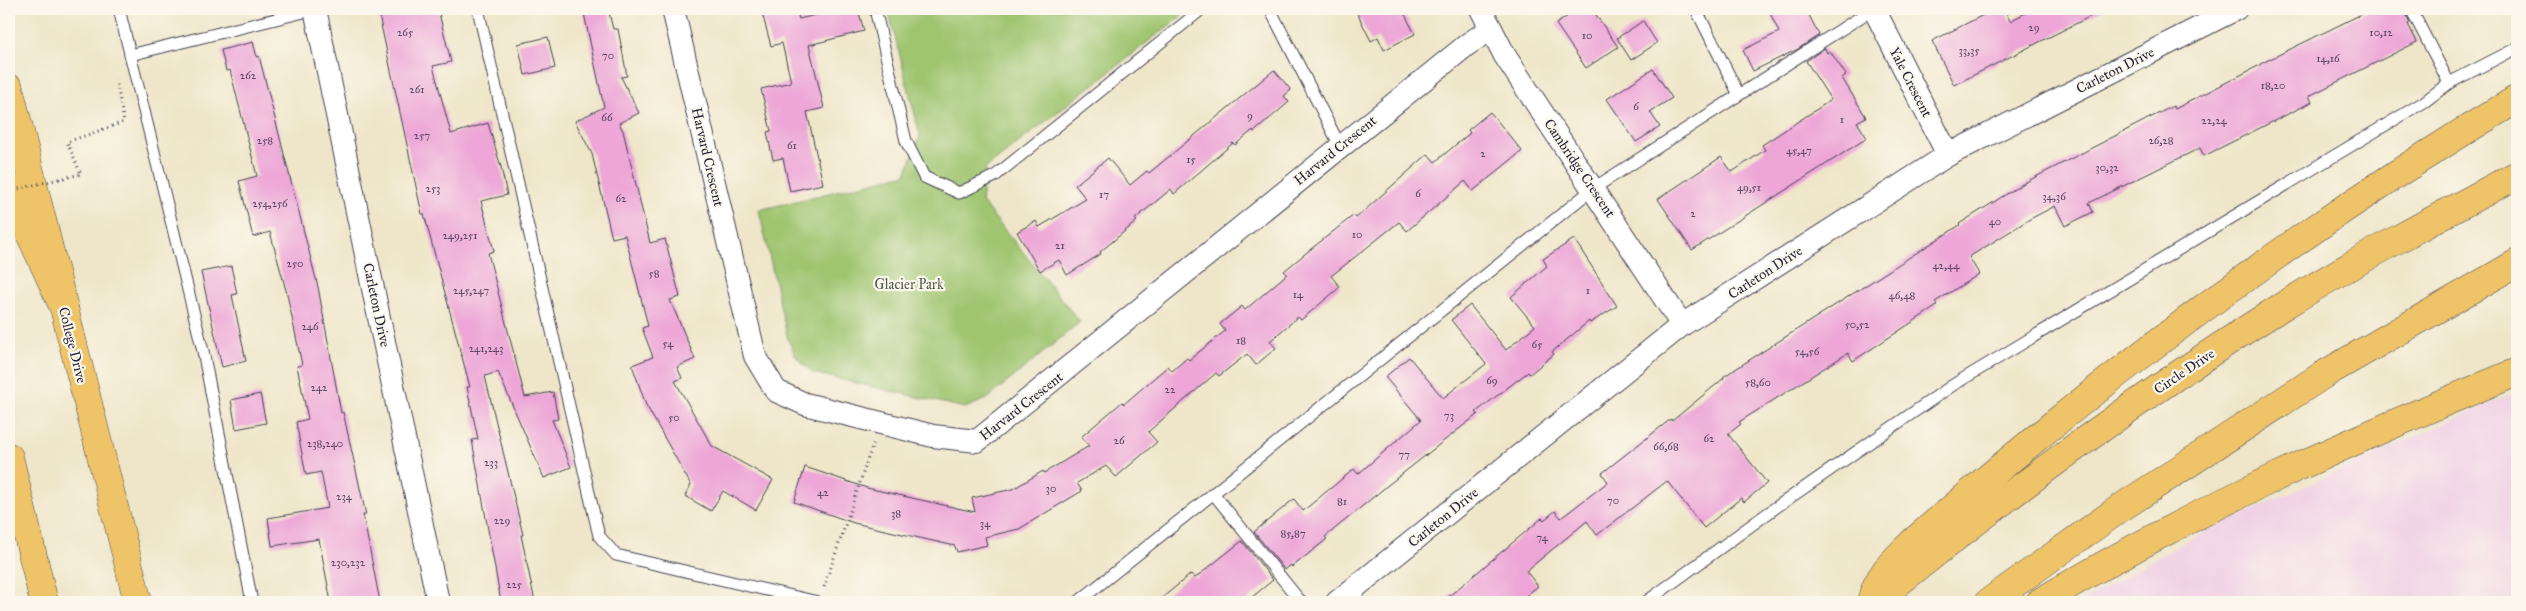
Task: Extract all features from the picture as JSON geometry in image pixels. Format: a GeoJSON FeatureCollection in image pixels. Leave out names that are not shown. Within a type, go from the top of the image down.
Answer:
{"type":"FeatureCollection","features":[{"type":"Feature","properties":{"kind":"main road","name":"College Drive"},"geometry":{"type":"LineString","coordinates":[[9,88],[138,602]]}},
{"type":"Feature","properties":{"kind":"main road"},"geometry":{"type":"LineString","coordinates":[[1872,602],[1879,578],[1886,568],[1912,543],[2100,385],[2185,321],[2360,196],[2517,99]]}},
{"type":"Feature","properties":{"kind":"main road","name":"Circle Drive"},"geometry":{"type":"LineString","coordinates":[[1872,602],[2031,478],[2197,362],[2285,306],[2350,268],[2517,175]]}},
{"type":"Feature","properties":{"kind":"main road"},"geometry":{"type":"LineString","coordinates":[[9,190],[64,308]]}},
{"type":"Feature","properties":{"kind":"main road"},"geometry":{"type":"LineString","coordinates":[[1988,602],[2119,509],[2323,375],[2517,262]]}},
{"type":"Feature","properties":{"kind":"main road"},"geometry":{"type":"LineString","coordinates":[[2040,602],[2143,543],[2263,484],[2405,418],[2517,372]]}},
{"type":"Feature","properties":{"kind":"main road"},"geometry":{"type":"LineString","coordinates":[[9,457],[44,602]]}},
{"type":"Feature","properties":{"kind":"main road"},"geometry":{"type":"LineString","coordinates":[[9,542],[32,602]]}},
{"type":"Feature","properties":{"kind":"street","name":"Carleton Drive"},"geometry":{"type":"LineString","coordinates":[[315,9],[438,602]]}},
{"type":"Feature","properties":{"kind":"street","name":"Harvard Crescent"},"geometry":{"type":"LineString","coordinates":[[674,9],[755,356],[776,391],[805,404],[933,436],[977,441],[1340,146],[1468,44],[1491,29]]}},
{"type":"Feature","properties":{"kind":"street","name":"Cambridge Crescent"},"geometry":{"type":"LineString","coordinates":[[1481,9],[1505,56],[1594,188],[1682,325]]}},
{"type":"Feature","properties":{"kind":"street","name":"Yale Crescent"},"geometry":{"type":"LineString","coordinates":[[1874,9],[1948,155]]}},
{"type":"Feature","properties":{"kind":"street","name":"Carleton Drive"},"geometry":{"type":"LineString","coordinates":[[1337,602],[1682,325],[1948,155],[2234,9]]}},
{"type":"Feature","properties":{"kind":"lane"},"geometry":{"type":"LineString","coordinates":[[119,9],[203,351],[252,602]]}},
{"type":"Feature","properties":{"kind":"lane"},"geometry":{"type":"LineString","coordinates":[[130,55],[315,9]]}},
{"type":"Feature","properties":{"kind":"lane"},"geometry":{"type":"LineString","coordinates":[[478,9],[599,536],[616,555],[820,598]]}},
{"type":"Feature","properties":{"kind":"lane"},"geometry":{"type":"LineString","coordinates":[[875,9],[906,141],[924,177],[959,193],[995,176],[1202,9]]}},
{"type":"Feature","properties":{"kind":"lane"},"geometry":{"type":"LineString","coordinates":[[1270,9],[1340,146]]}},
{"type":"Feature","properties":{"kind":"lane"},"geometry":{"type":"LineString","coordinates":[[1696,9],[1738,93]]}},
{"type":"Feature","properties":{"kind":"lane"},"geometry":{"type":"LineString","coordinates":[[1078,602],[1594,188],[1738,93],[1874,9]]}},
{"type":"Feature","properties":{"kind":"lane"},"geometry":{"type":"LineString","coordinates":[[2411,9],[2448,83]]}},
{"type":"Feature","properties":{"kind":"lane"},"geometry":{"type":"LineString","coordinates":[[1646,602],[1775,508],[1953,385],[2424,102],[2448,83],[2517,48]]}},
{"type":"Feature","properties":{"kind":"lane"},"geometry":{"type":"LineString","coordinates":[[1214,493],[1301,602]]}},
{"type":"Feature","properties":{"kind":"path"},"geometry":{"type":"LineString","coordinates":[[9,190],[81,174],[67,142],[124,122],[116,75]]}},
{"type":"Feature","properties":{"kind":"path"},"geometry":{"type":"LineString","coordinates":[[820,598],[873,444]]}},
{"type":"Feature","properties":{"kind":"shaded area"},"geometry":{"type":"Polygon","coordinates":[[[2517,391],[2517,602],[2080,602],[2195,536],[2517,391]]]}},
{"type":"Feature","properties":{"kind":"green space","name":"Glacier Park"},"geometry":{"type":"Polygon","coordinates":[[[888,9],[1190,9],[986,168],[981,201],[1080,322],[987,399],[965,408],[813,373],[797,358],[788,340],[759,210],[906,174],[920,135],[888,9]]]}},
{"type":"Feature","properties":{"kind":"building"},"geometry":{"type":"Polygon","coordinates":[[[390,9],[438,9],[451,62],[433,66],[451,134],[488,123],[501,167],[507,195],[481,201],[494,251],[488,253],[525,397],[553,392],[558,419],[552,420],[571,467],[544,478],[498,372],[485,376],[523,535],[521,535],[535,602],[501,602],[472,440],[478,439],[467,387],[470,387],[424,214],[422,214],[378,11],[390,9]]]}},
{"type":"Feature","properties":{"kind":"building"},"geometry":{"type":"Polygon","coordinates":[[[583,9],[608,9],[613,29],[618,29],[627,76],[621,77],[639,113],[619,123],[623,131],[650,243],[665,239],[680,297],[670,300],[695,359],[677,367],[682,378],[675,381],[712,446],[773,480],[756,510],[723,491],[711,511],[685,496],[691,485],[646,405],[632,365],[653,357],[642,328],[648,326],[625,235],[612,238],[592,154],[575,121],[604,107],[583,9]]]}},
{"type":"Feature","properties":{"kind":"building"},"geometry":{"type":"Polygon","coordinates":[[[761,9],[796,9],[799,19],[840,9],[858,9],[864,31],[809,45],[824,108],[807,112],[823,184],[790,191],[783,158],[773,160],[767,132],[771,131],[761,89],[791,82],[782,43],[771,46],[761,9]]]}},
{"type":"Feature","properties":{"kind":"building"},"geometry":{"type":"Polygon","coordinates":[[[1355,9],[1402,9],[1415,34],[1384,50],[1378,37],[1371,41],[1355,9]]]}},
{"type":"Feature","properties":{"kind":"building"},"geometry":{"type":"Polygon","coordinates":[[[1578,9],[1592,9],[1618,47],[1586,68],[1556,24],[1578,9]]]}},
{"type":"Feature","properties":{"kind":"building"},"geometry":{"type":"Polygon","coordinates":[[[1768,9],[1806,9],[1819,35],[1798,49],[1753,71],[1743,50],[1779,32],[1768,9]]]}},
{"type":"Feature","properties":{"kind":"building"},"geometry":{"type":"Polygon","coordinates":[[[1995,9],[2004,9],[2010,21],[2033,9],[2105,9],[1954,85],[1932,41],[1995,9]]]}},
{"type":"Feature","properties":{"kind":"building"},"geometry":{"type":"Polygon","coordinates":[[[2372,9],[2404,9],[2410,23],[2408,24],[2417,42],[2309,96],[2312,102],[2204,156],[2200,148],[2089,203],[2093,212],[2065,226],[2055,206],[2030,219],[1969,257],[1979,274],[1935,302],[1937,306],[1853,361],[1848,353],[1739,422],[1741,424],[1728,434],[1767,483],[1744,502],[1741,498],[1704,528],[1667,481],[1597,535],[1587,521],[1526,571],[1538,586],[1518,602],[1442,602],[1542,518],[1544,520],[1555,511],[1561,518],[1608,482],[1602,473],[1671,419],[1672,421],[1723,377],[1959,224],[2024,183],[2173,106],[2175,109],[2260,64],[2372,9]]]}},
{"type":"Feature","properties":{"kind":"building"},"geometry":{"type":"Polygon","coordinates":[[[1643,21],[1657,43],[1631,60],[1617,38],[1643,21]]]}},
{"type":"Feature","properties":{"kind":"building"},"geometry":{"type":"Polygon","coordinates":[[[548,37],[555,68],[525,75],[518,44],[548,37]]]}},
{"type":"Feature","properties":{"kind":"building"},"geometry":{"type":"Polygon","coordinates":[[[253,42],[257,57],[259,56],[318,287],[341,413],[343,412],[366,515],[363,515],[380,602],[331,602],[319,539],[272,546],[268,518],[328,508],[321,472],[306,475],[296,422],[308,419],[297,366],[302,365],[287,294],[270,232],[253,237],[239,181],[257,176],[230,70],[226,71],[221,50],[253,42]]]}},
{"type":"Feature","properties":{"kind":"building"},"geometry":{"type":"Polygon","coordinates":[[[1825,48],[1827,53],[1830,51],[1846,75],[1842,78],[1866,117],[1857,122],[1867,138],[1692,250],[1658,199],[1721,157],[1732,172],[1765,150],[1762,145],[1831,100],[1806,61],[1825,48]]]}},
{"type":"Feature","properties":{"kind":"building"},"geometry":{"type":"Polygon","coordinates":[[[1653,69],[1672,98],[1650,112],[1660,127],[1636,142],[1607,99],[1653,69]]]}},
{"type":"Feature","properties":{"kind":"building"},"geometry":{"type":"Polygon","coordinates":[[[1274,70],[1291,90],[1284,96],[1289,102],[1254,132],[1253,130],[1235,145],[1233,143],[1174,194],[1171,189],[1135,219],[1137,221],[1100,252],[1101,254],[1067,275],[1059,260],[1040,271],[1017,232],[1036,221],[1039,227],[1086,199],[1075,185],[1108,158],[1130,185],[1147,171],[1149,173],[1274,70]]]}},
{"type":"Feature","properties":{"kind":"building"},"geometry":{"type":"Polygon","coordinates":[[[1490,112],[1522,151],[1473,191],[1465,181],[1407,231],[1399,222],[1331,276],[1340,287],[1301,320],[1298,317],[1270,341],[1276,348],[1256,365],[1247,354],[1219,376],[1216,373],[1148,432],[1157,442],[1116,477],[1106,466],[1077,483],[1082,491],[1019,529],[985,537],[987,545],[957,552],[955,546],[854,523],[794,502],[805,467],[867,488],[975,512],[972,498],[1013,489],[1089,446],[1081,437],[1122,402],[1124,404],[1168,366],[1172,371],[1187,358],[1189,360],[1225,331],[1220,324],[1242,306],[1245,310],[1287,274],[1284,271],[1354,215],[1356,218],[1428,154],[1435,162],[1470,133],[1468,130],[1490,112]]]}},
{"type":"Feature","properties":{"kind":"building"},"geometry":{"type":"Polygon","coordinates":[[[1574,239],[1617,306],[1590,323],[1589,321],[1552,352],[1554,354],[1530,374],[1528,372],[1476,412],[1478,414],[1325,537],[1327,539],[1292,567],[1291,565],[1285,570],[1254,532],[1294,499],[1303,511],[1354,469],[1358,474],[1421,420],[1385,377],[1409,357],[1443,398],[1486,364],[1451,320],[1470,305],[1506,350],[1535,326],[1511,297],[1547,266],[1543,259],[1574,239]]]}},
{"type":"Feature","properties":{"kind":"building"},"geometry":{"type":"Polygon","coordinates":[[[231,266],[237,294],[232,295],[246,361],[222,367],[201,272],[231,266]]]}},
{"type":"Feature","properties":{"kind":"building"},"geometry":{"type":"Polygon","coordinates":[[[260,394],[266,423],[236,429],[231,400],[260,394]]]}},
{"type":"Feature","properties":{"kind":"building"},"geometry":{"type":"Polygon","coordinates":[[[1242,541],[1273,580],[1246,602],[1157,602],[1191,574],[1195,578],[1242,541]]]}}]}
